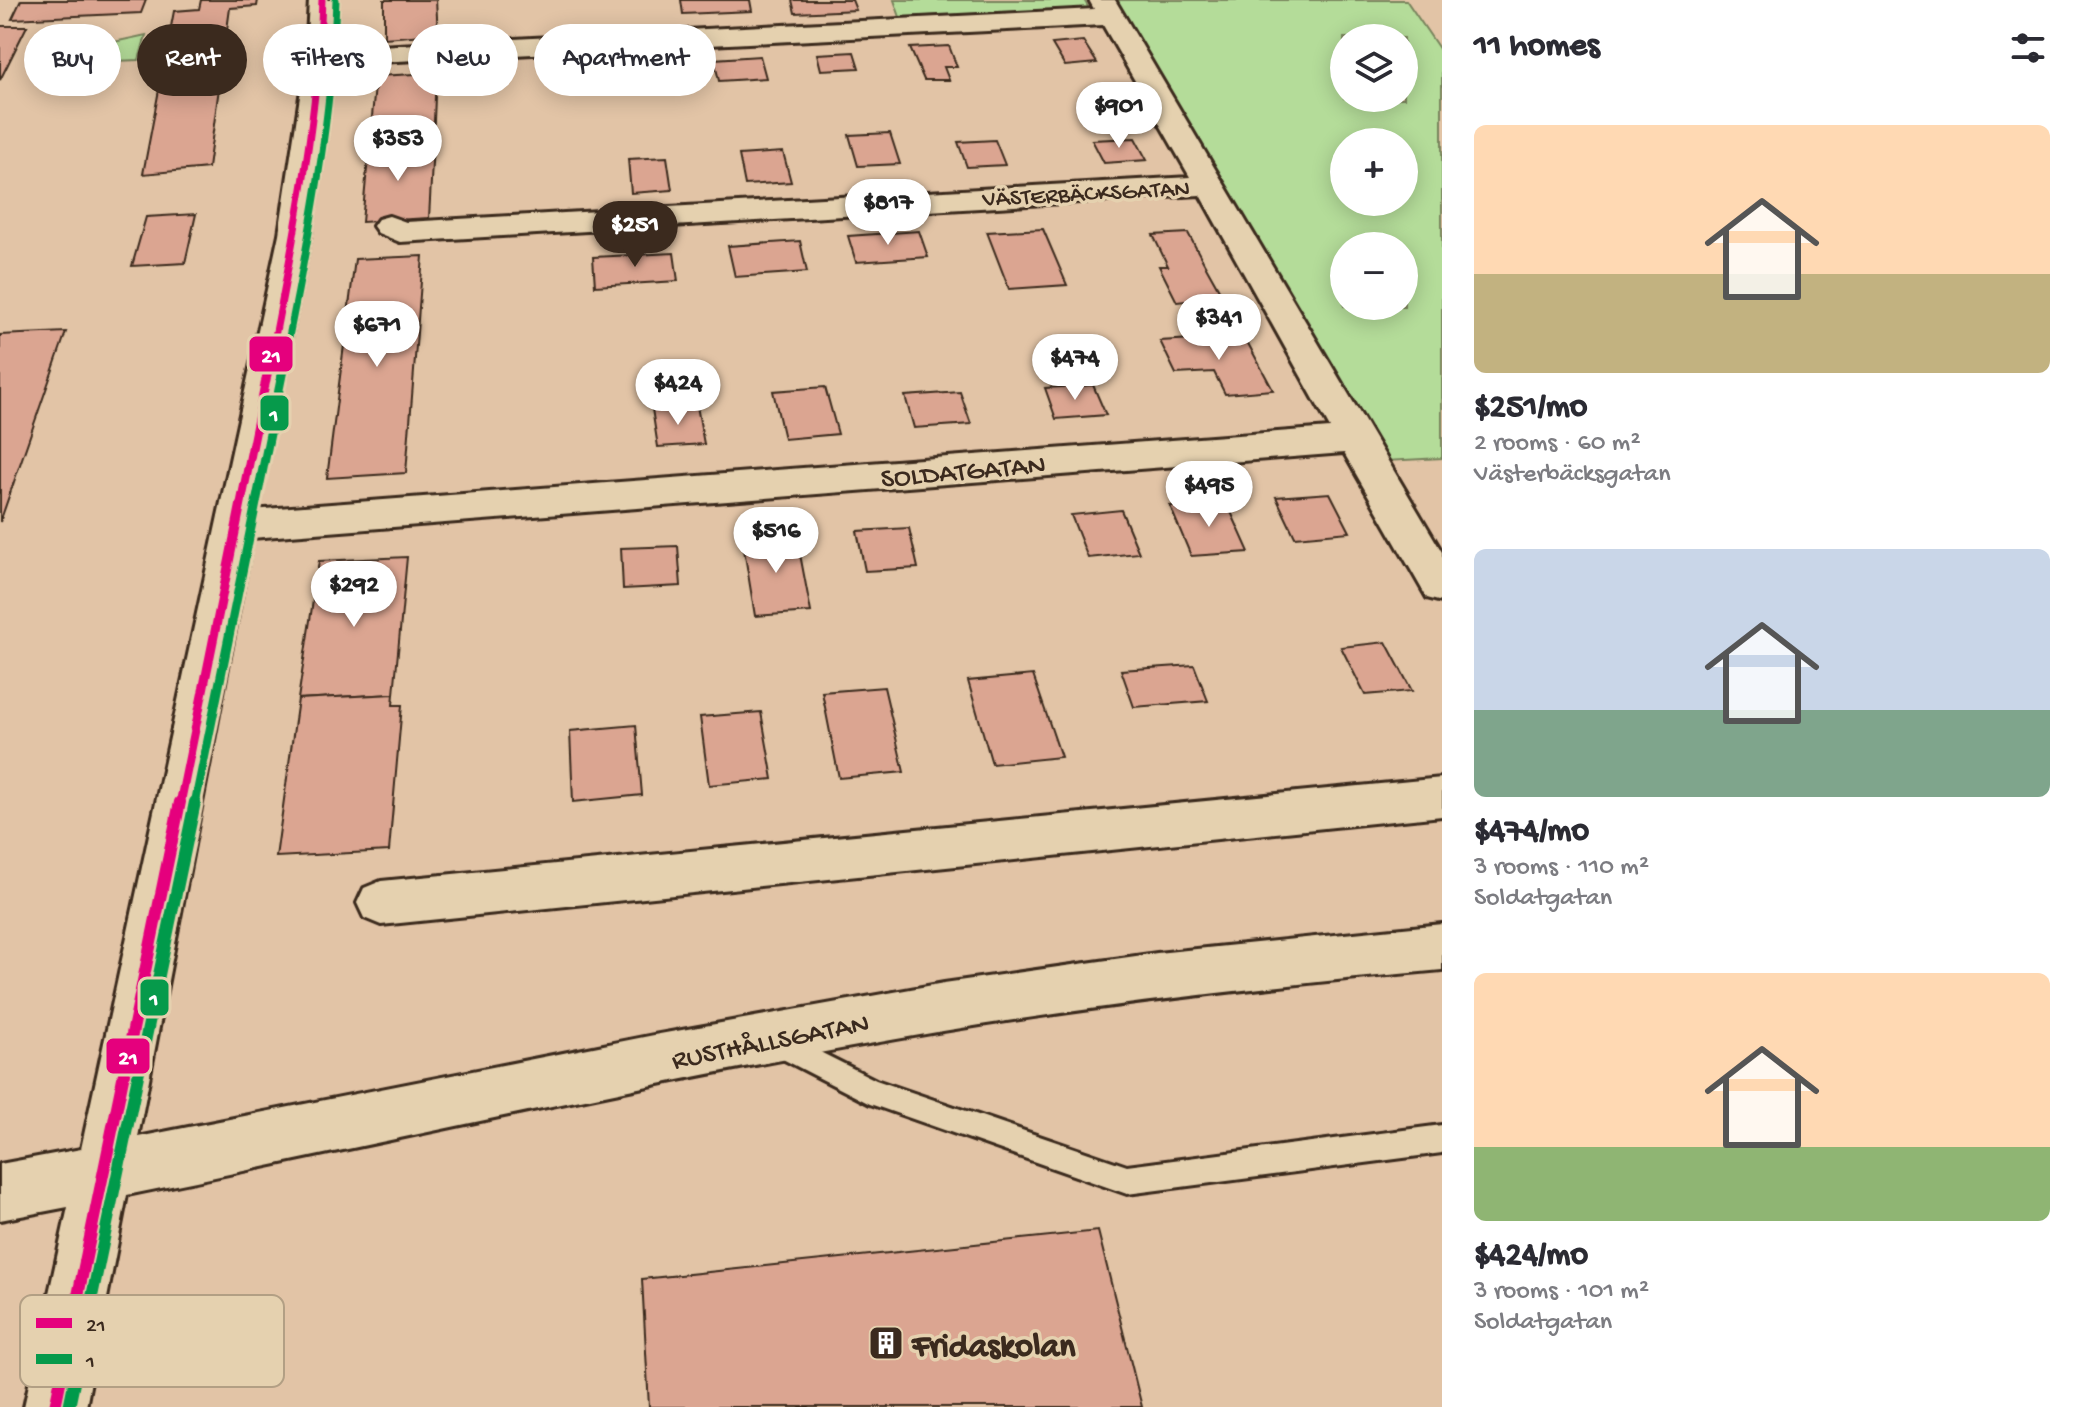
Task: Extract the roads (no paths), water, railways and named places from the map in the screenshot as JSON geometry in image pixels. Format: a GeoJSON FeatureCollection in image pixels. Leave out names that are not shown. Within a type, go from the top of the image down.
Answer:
{"type":"FeatureCollection","features":[{"type":"Feature","properties":{"kind":"street"},"geometry":{"type":"LineString","coordinates":[[321,24],[322,0]]}},
{"type":"Feature","properties":{"kind":"street"},"geometry":{"type":"LineString","coordinates":[[392,53],[1107,8],[1442,587]]}},
{"type":"Feature","properties":{"kind":"street"},"geometry":{"type":"LineString","coordinates":[[79,1295],[238,525],[295,234],[314,96]]}},
{"type":"Feature","properties":{"kind":"street","name":"VÄSTERBÄCKSGATAN"},"geometry":{"type":"LineString","coordinates":[[389,226],[400,232],[1210,185]]}},
{"type":"Feature","properties":{"kind":"street","name":"SOLDATGATAN"},"geometry":{"type":"LineString","coordinates":[[238,525],[1354,439]]}},
{"type":"Feature","properties":{"kind":"street"},"geometry":{"type":"LineString","coordinates":[[381,903],[1442,797]]}},
{"type":"Feature","properties":{"kind":"street","name":"RUSTHÅLLSGATAN"},"geometry":{"type":"LineString","coordinates":[[0,1192],[875,1019],[1247,964],[1442,947]]}},
{"type":"Feature","properties":{"kind":"street"},"geometry":{"type":"LineString","coordinates":[[55,1407],[59,1387]]}},
{"type":"Feature","properties":{"kind":"lane"},"geometry":{"type":"LineString","coordinates":[[770,1039],[870,1091],[1127,1180],[1442,1139]]}},
{"type":"Feature","properties":{"kind":"place","name":"Fridaskolan"},"geometry":{"type":"Point","coordinates":[886,1343]}}]}
